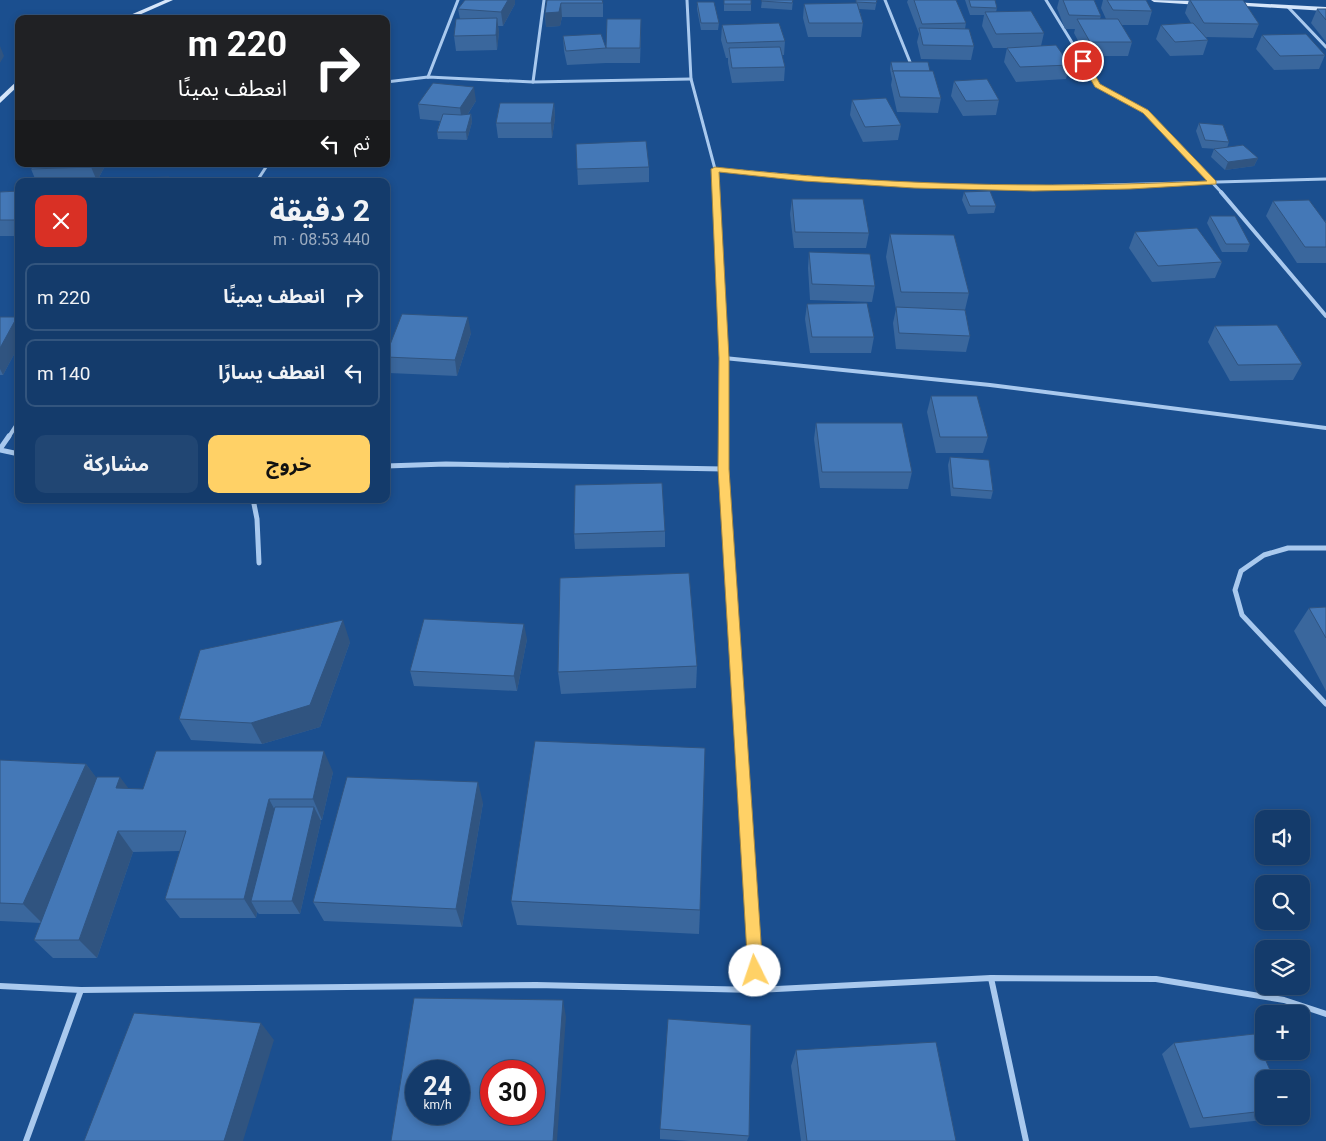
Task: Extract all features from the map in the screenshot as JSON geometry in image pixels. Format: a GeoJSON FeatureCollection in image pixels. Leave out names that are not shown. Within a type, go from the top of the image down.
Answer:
{"type":"FeatureCollection","features":[{"type":"Feature","properties":{"kind":"street"},"geometry":{"type":"LineString","coordinates":[[134,15],[170,0]]}},
{"type":"Feature","properties":{"kind":"street"},"geometry":{"type":"LineString","coordinates":[[428,77],[458,0]]}},
{"type":"Feature","properties":{"kind":"street"},"geometry":{"type":"LineString","coordinates":[[533,82],[544,0]]}},
{"type":"Feature","properties":{"kind":"street"},"geometry":{"type":"LineString","coordinates":[[687,0],[691,78],[715,169],[724,358],[724,469],[756,990]]}},
{"type":"Feature","properties":{"kind":"street"},"geometry":{"type":"LineString","coordinates":[[885,0],[910,62]]}},
{"type":"Feature","properties":{"kind":"street"},"geometry":{"type":"LineString","coordinates":[[1046,0],[1098,85],[1146,112],[1213,183],[1326,316]]}},
{"type":"Feature","properties":{"kind":"street"},"geometry":{"type":"LineString","coordinates":[[1154,0],[1211,3]]}},
{"type":"Feature","properties":{"kind":"street"},"geometry":{"type":"LineString","coordinates":[[1221,4],[1326,9]]}},
{"type":"Feature","properties":{"kind":"street"},"geometry":{"type":"LineString","coordinates":[[1288,8],[1326,47]]}},
{"type":"Feature","properties":{"kind":"street"},"geometry":{"type":"LineString","coordinates":[[390,82],[428,77],[533,82],[691,78]]}},
{"type":"Feature","properties":{"kind":"street"},"geometry":{"type":"LineString","coordinates":[[0,101],[15,85]]}},
{"type":"Feature","properties":{"kind":"street"},"geometry":{"type":"LineString","coordinates":[[259,178],[266,167]]}},
{"type":"Feature","properties":{"kind":"street"},"geometry":{"type":"LineString","coordinates":[[715,169],[804,179],[914,186],[1033,188],[1130,187],[1326,179]]}},
{"type":"Feature","properties":{"kind":"street"},"geometry":{"type":"LineString","coordinates":[[724,358],[990,386],[1326,428]]}},
{"type":"Feature","properties":{"kind":"street"},"geometry":{"type":"LineString","coordinates":[[15,427],[0,450],[15,453]]}},
{"type":"Feature","properties":{"kind":"street"},"geometry":{"type":"LineString","coordinates":[[390,466],[455,464],[724,469]]}},
{"type":"Feature","properties":{"kind":"street"},"geometry":{"type":"LineString","coordinates":[[253,503],[258,518],[259,563]]}},
{"type":"Feature","properties":{"kind":"street"},"geometry":{"type":"LineString","coordinates":[[1326,548],[1288,548],[1264,555],[1241,571],[1235,590],[1242,615],[1326,704]]}},
{"type":"Feature","properties":{"kind":"street"},"geometry":{"type":"LineString","coordinates":[[991,978],[1026,1141]]}},
{"type":"Feature","properties":{"kind":"street"},"geometry":{"type":"LineString","coordinates":[[0,986],[82,990],[536,985],[756,990],[991,978],[1156,979],[1284,1000],[1326,1014]]}},
{"type":"Feature","properties":{"kind":"street"},"geometry":{"type":"LineString","coordinates":[[26,1141],[82,990]]}},
{"type":"Feature","properties":{"kind":"building"},"geometry":{"type":"Polygon","coordinates":[[[465,0],[508,0],[501,12],[458,9],[465,0]]]}},
{"type":"Feature","properties":{"kind":"building"},"geometry":{"type":"Polygon","coordinates":[[[547,0],[602,0],[603,3],[561,3],[559,12],[545,13],[547,0]]]}},
{"type":"Feature","properties":{"kind":"building"},"geometry":{"type":"Polygon","coordinates":[[[724,0],[751,0],[751,4],[724,4],[724,0]]]}},
{"type":"Feature","properties":{"kind":"building"},"geometry":{"type":"Polygon","coordinates":[[[762,0],[793,0],[792,3],[762,0]]]}},
{"type":"Feature","properties":{"kind":"building"},"geometry":{"type":"Polygon","coordinates":[[[856,0],[877,0],[876,3],[856,2],[856,0]]]}},
{"type":"Feature","properties":{"kind":"building"},"geometry":{"type":"Polygon","coordinates":[[[914,0],[956,0],[966,23],[922,24],[914,0]]]}},
{"type":"Feature","properties":{"kind":"building"},"geometry":{"type":"Polygon","coordinates":[[[969,0],[995,0],[997,8],[971,7],[969,0]]]}},
{"type":"Feature","properties":{"kind":"building"},"geometry":{"type":"Polygon","coordinates":[[[1063,0],[1094,0],[1101,16],[1069,15],[1063,0]]]}},
{"type":"Feature","properties":{"kind":"building"},"geometry":{"type":"Polygon","coordinates":[[[1107,0],[1146,0],[1152,11],[1113,10],[1107,0]]]}},
{"type":"Feature","properties":{"kind":"building"},"geometry":{"type":"Polygon","coordinates":[[[1190,0],[1243,0],[1259,24],[1204,23],[1190,0]]]}},
{"type":"Feature","properties":{"kind":"building"},"geometry":{"type":"Polygon","coordinates":[[[697,2],[714,2],[719,23],[701,23],[697,2]]]}},
{"type":"Feature","properties":{"kind":"building"},"geometry":{"type":"Polygon","coordinates":[[[857,3],[863,23],[809,23],[804,4],[857,3]]]}},
{"type":"Feature","properties":{"kind":"building"},"geometry":{"type":"Polygon","coordinates":[[[1317,9],[1326,9],[1326,20],[1317,9]]]}},
{"type":"Feature","properties":{"kind":"building"},"geometry":{"type":"Polygon","coordinates":[[[1031,11],[1044,33],[996,34],[985,12],[1031,11]]]}},
{"type":"Feature","properties":{"kind":"building"},"geometry":{"type":"Polygon","coordinates":[[[497,18],[496,35],[454,36],[456,19],[497,18]]]}},
{"type":"Feature","properties":{"kind":"building"},"geometry":{"type":"Polygon","coordinates":[[[607,19],[641,19],[640,48],[606,48],[607,19]]]}},
{"type":"Feature","properties":{"kind":"building"},"geometry":{"type":"Polygon","coordinates":[[[1077,19],[1118,19],[1132,42],[1090,42],[1077,19]]]}},
{"type":"Feature","properties":{"kind":"building"},"geometry":{"type":"Polygon","coordinates":[[[779,23],[785,41],[727,43],[722,25],[779,23]]]}},
{"type":"Feature","properties":{"kind":"building"},"geometry":{"type":"Polygon","coordinates":[[[1193,23],[1208,40],[1175,42],[1161,25],[1193,23]]]}},
{"type":"Feature","properties":{"kind":"building"},"geometry":{"type":"Polygon","coordinates":[[[919,28],[969,29],[974,46],[923,45],[919,28]]]}},
{"type":"Feature","properties":{"kind":"building"},"geometry":{"type":"Polygon","coordinates":[[[601,34],[606,48],[566,51],[563,36],[601,34]]]}},
{"type":"Feature","properties":{"kind":"building"},"geometry":{"type":"Polygon","coordinates":[[[1306,34],[1325,55],[1280,56],[1262,35],[1306,34]]]}},
{"type":"Feature","properties":{"kind":"building"},"geometry":{"type":"Polygon","coordinates":[[[1056,45],[1070,65],[1020,67],[1007,48],[1056,45]]]}},
{"type":"Feature","properties":{"kind":"building"},"geometry":{"type":"Polygon","coordinates":[[[780,47],[785,67],[732,68],[729,48],[780,47]]]}},
{"type":"Feature","properties":{"kind":"building"},"geometry":{"type":"Polygon","coordinates":[[[891,62],[928,62],[930,71],[893,72],[891,62]]]}},
{"type":"Feature","properties":{"kind":"building"},"geometry":{"type":"Polygon","coordinates":[[[893,71],[933,71],[941,98],[900,97],[893,71]]]}},
{"type":"Feature","properties":{"kind":"building"},"geometry":{"type":"Polygon","coordinates":[[[987,79],[999,100],[966,101],[954,81],[987,79]]]}},
{"type":"Feature","properties":{"kind":"building"},"geometry":{"type":"Polygon","coordinates":[[[433,83],[474,87],[460,108],[418,104],[433,83]]]}},
{"type":"Feature","properties":{"kind":"building"},"geometry":{"type":"Polygon","coordinates":[[[886,98],[901,125],[865,127],[852,100],[886,98]]]}},
{"type":"Feature","properties":{"kind":"building"},"geometry":{"type":"Polygon","coordinates":[[[500,103],[554,103],[551,123],[496,123],[500,103]]]}},
{"type":"Feature","properties":{"kind":"building"},"geometry":{"type":"Polygon","coordinates":[[[443,114],[471,114],[466,132],[437,132],[443,114]]]}},
{"type":"Feature","properties":{"kind":"building"},"geometry":{"type":"Polygon","coordinates":[[[1199,123],[1223,125],[1229,142],[1205,140],[1199,123]]]}},
{"type":"Feature","properties":{"kind":"building"},"geometry":{"type":"Polygon","coordinates":[[[646,141],[649,167],[577,169],[576,144],[646,141]]]}},
{"type":"Feature","properties":{"kind":"building"},"geometry":{"type":"Polygon","coordinates":[[[1243,145],[1258,158],[1228,162],[1214,149],[1243,145]]]}},
{"type":"Feature","properties":{"kind":"building"},"geometry":{"type":"Polygon","coordinates":[[[32,167],[91,167],[31,169],[32,167]]]}},
{"type":"Feature","properties":{"kind":"building"},"geometry":{"type":"Polygon","coordinates":[[[15,191],[15,220],[0,220],[0,192],[15,191]]]}},
{"type":"Feature","properties":{"kind":"building"},"geometry":{"type":"Polygon","coordinates":[[[990,191],[996,206],[970,206],[964,192],[990,191]]]}},
{"type":"Feature","properties":{"kind":"building"},"geometry":{"type":"Polygon","coordinates":[[[792,199],[863,199],[869,233],[795,232],[792,199]]]}},
{"type":"Feature","properties":{"kind":"building"},"geometry":{"type":"Polygon","coordinates":[[[1309,200],[1326,223],[1326,247],[1305,247],[1273,201],[1309,200]]]}},
{"type":"Feature","properties":{"kind":"building"},"geometry":{"type":"Polygon","coordinates":[[[1210,216],[1235,216],[1250,244],[1226,244],[1210,216]]]}},
{"type":"Feature","properties":{"kind":"building"},"geometry":{"type":"Polygon","coordinates":[[[1197,228],[1222,262],[1158,266],[1135,232],[1197,228]]]}},
{"type":"Feature","properties":{"kind":"building"},"geometry":{"type":"Polygon","coordinates":[[[890,234],[954,235],[969,293],[901,292],[890,234]]]}},
{"type":"Feature","properties":{"kind":"building"},"geometry":{"type":"Polygon","coordinates":[[[809,252],[870,254],[875,286],[812,284],[809,252]]]}},
{"type":"Feature","properties":{"kind":"building"},"geometry":{"type":"Polygon","coordinates":[[[867,303],[874,337],[812,337],[807,304],[867,303]]]}},
{"type":"Feature","properties":{"kind":"building"},"geometry":{"type":"Polygon","coordinates":[[[896,307],[965,310],[970,336],[899,333],[896,307]]]}},
{"type":"Feature","properties":{"kind":"building"},"geometry":{"type":"Polygon","coordinates":[[[402,314],[468,317],[455,360],[390,357],[390,345],[402,314]]]}},
{"type":"Feature","properties":{"kind":"building"},"geometry":{"type":"Polygon","coordinates":[[[0,317],[15,317],[15,321],[0,348],[0,317]]]}},
{"type":"Feature","properties":{"kind":"building"},"geometry":{"type":"Polygon","coordinates":[[[1277,325],[1302,364],[1238,365],[1215,326],[1277,325]]]}},
{"type":"Feature","properties":{"kind":"building"},"geometry":{"type":"Polygon","coordinates":[[[931,396],[977,396],[988,437],[940,437],[931,396]]]}},
{"type":"Feature","properties":{"kind":"building"},"geometry":{"type":"Polygon","coordinates":[[[816,423],[902,423],[912,472],[822,472],[816,423]]]}},
{"type":"Feature","properties":{"kind":"building"},"geometry":{"type":"Polygon","coordinates":[[[950,457],[989,460],[993,491],[953,488],[950,457]]]}},
{"type":"Feature","properties":{"kind":"building"},"geometry":{"type":"Polygon","coordinates":[[[662,483],[665,531],[574,534],[575,485],[662,483]]]}},
{"type":"Feature","properties":{"kind":"building"},"geometry":{"type":"Polygon","coordinates":[[[689,573],[697,666],[558,672],[560,578],[689,573]]]}},
{"type":"Feature","properties":{"kind":"building"},"geometry":{"type":"Polygon","coordinates":[[[1326,607],[1326,638],[1309,608],[1326,607]]]}},
{"type":"Feature","properties":{"kind":"building"},"geometry":{"type":"Polygon","coordinates":[[[424,619],[524,624],[514,676],[410,671],[424,619]]]}},
{"type":"Feature","properties":{"kind":"building"},"geometry":{"type":"Polygon","coordinates":[[[343,620],[310,705],[251,723],[179,719],[200,650],[343,620]]]}},
{"type":"Feature","properties":{"kind":"building"},"geometry":{"type":"Polygon","coordinates":[[[535,741],[705,748],[700,910],[511,901],[535,741]]]}},
{"type":"Feature","properties":{"kind":"building"},"geometry":{"type":"Polygon","coordinates":[[[156,751],[324,751],[313,799],[269,799],[244,899],[165,899],[186,831],[118,831],[79,940],[34,940],[97,777],[120,777],[116,788],[143,789],[156,751]]]}},
{"type":"Feature","properties":{"kind":"building"},"geometry":{"type":"Polygon","coordinates":[[[0,760],[86,764],[23,904],[0,903],[0,760]]]}},
{"type":"Feature","properties":{"kind":"building"},"geometry":{"type":"Polygon","coordinates":[[[347,777],[478,782],[456,909],[313,902],[347,777]]]}},
{"type":"Feature","properties":{"kind":"building"},"geometry":{"type":"Polygon","coordinates":[[[275,807],[314,807],[292,901],[251,901],[275,807]]]}},
{"type":"Feature","properties":{"kind":"building"},"geometry":{"type":"Polygon","coordinates":[[[414,998],[563,1000],[553,1141],[391,1141],[414,998]]]}},
{"type":"Feature","properties":{"kind":"building"},"geometry":{"type":"Polygon","coordinates":[[[134,1013],[261,1023],[224,1141],[84,1141],[134,1013]]]}},
{"type":"Feature","properties":{"kind":"building"},"geometry":{"type":"Polygon","coordinates":[[[668,1019],[751,1025],[749,1136],[660,1129],[668,1019]]]}},
{"type":"Feature","properties":{"kind":"building"},"geometry":{"type":"Polygon","coordinates":[[[1254,1034],[1255,1060],[1266,1060],[1270,1070],[1255,1070],[1255,1112],[1203,1118],[1174,1043],[1254,1034]]]}},
{"type":"Feature","properties":{"kind":"building"},"geometry":{"type":"Polygon","coordinates":[[[936,1042],[956,1141],[807,1141],[796,1050],[936,1042]]]}},
{"type":"Feature","properties":{"kind":"route"},"geometry":{"type":"LineString","coordinates":[[755,971],[724,469],[724,358],[715,169],[804,179],[914,186],[1033,188],[1130,187],[1213,183],[1146,112],[1098,85],[1083,61]]}}]}
